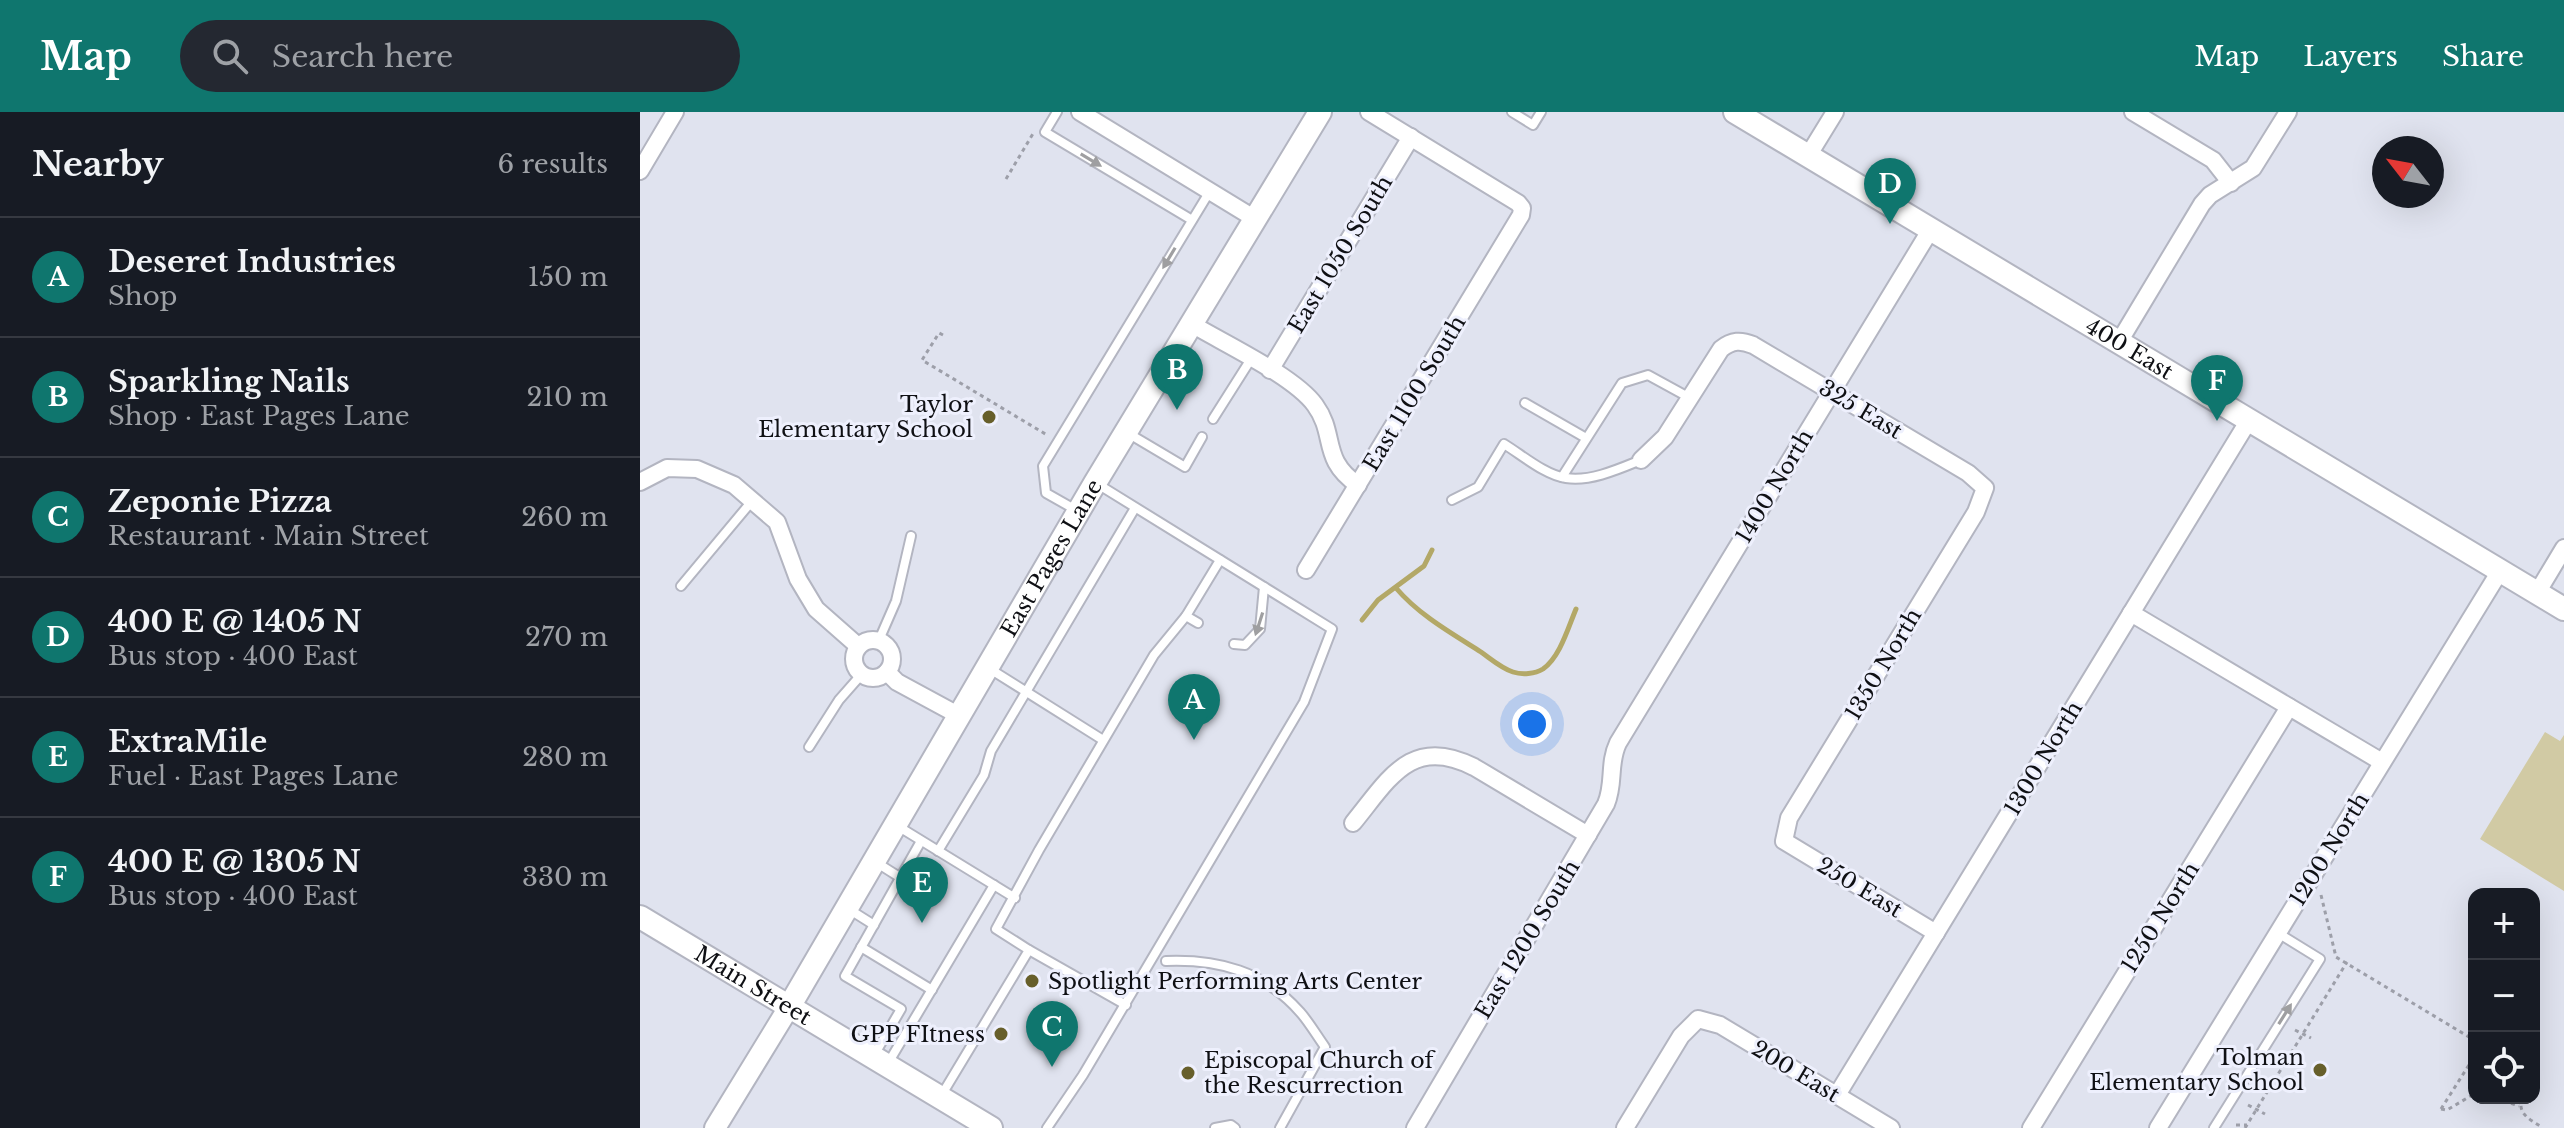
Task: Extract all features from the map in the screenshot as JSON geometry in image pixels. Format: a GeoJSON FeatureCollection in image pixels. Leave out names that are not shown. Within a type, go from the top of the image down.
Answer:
{"type":"FeatureCollection","features":[{"type":"Feature","properties":{"kind":"main road","name":"East Pages Lane"},"geometry":{"type":"LineString","coordinates":[[789,1007],[1078,511],[1320,112]]}},
{"type":"Feature","properties":{"kind":"main road","name":"400 East"},"geometry":{"type":"LineString","coordinates":[[1735,112],[2564,609]]}},
{"type":"Feature","properties":{"kind":"main road","name":"Main Street"},"geometry":{"type":"LineString","coordinates":[[640,917],[991,1128]]}},
{"type":"Feature","properties":{"kind":"street"},"geometry":{"type":"LineString","coordinates":[[640,171],[675,112]]}},
{"type":"Feature","properties":{"kind":"street"},"geometry":{"type":"LineString","coordinates":[[1080,112],[1257,220]]}},
{"type":"Feature","properties":{"kind":"street"},"geometry":{"type":"LineString","coordinates":[[1369,112],[1411,137]]}},
{"type":"Feature","properties":{"kind":"street"},"geometry":{"type":"LineString","coordinates":[[1808,156],[1835,112]]}},
{"type":"Feature","properties":{"kind":"street"},"geometry":{"type":"LineString","coordinates":[[2133,112],[2213,160],[2231,183]]}},
{"type":"Feature","properties":{"kind":"street"},"geometry":{"type":"LineString","coordinates":[[2119,342],[2202,204],[2210,195],[2253,168],[2288,112]]}},
{"type":"Feature","properties":{"kind":"street","name":"East 1100 South"},"geometry":{"type":"LineString","coordinates":[[1306,570],[1521,215],[1522,208],[1518,203],[1411,137]]}},
{"type":"Feature","properties":{"kind":"street","name":"East 1050 South"},"geometry":{"type":"LineString","coordinates":[[1270,370],[1411,137]]}},
{"type":"Feature","properties":{"kind":"street","name":"1400 North"},"geometry":{"type":"LineString","coordinates":[[1618,743],[1931,229]]}},
{"type":"Feature","properties":{"kind":"street"},"geometry":{"type":"LineString","coordinates":[[1190,323],[1270,370],[1315,404],[1324,424],[1332,458],[1344,476],[1358,485]]}},
{"type":"Feature","properties":{"kind":"street","name":"325 East"},"geometry":{"type":"LineString","coordinates":[[1690,398],[1717,354],[1733,341],[1753,345],[1968,473],[1985,488]]}},
{"type":"Feature","properties":{"kind":"street"},"geometry":{"type":"LineString","coordinates":[[1641,460],[1665,437],[1690,398]]}},
{"type":"Feature","properties":{"kind":"street","name":"1300 North"},"geometry":{"type":"LineString","coordinates":[[1837,1095],[2249,420]]}},
{"type":"Feature","properties":{"kind":"street"},"geometry":{"type":"LineString","coordinates":[[640,482],[667,468],[697,469],[734,485],[777,522],[798,579],[816,609],[858,646]]}},
{"type":"Feature","properties":{"kind":"street","name":"1350 North"},"geometry":{"type":"LineString","coordinates":[[1784,841],[1789,818],[1976,512],[1985,488]]}},
{"type":"Feature","properties":{"kind":"street"},"geometry":{"type":"LineString","coordinates":[[2537,593],[2564,548]]}},
{"type":"Feature","properties":{"kind":"street","name":"1200 North"},"geometry":{"type":"LineString","coordinates":[[2162,1127],[2500,571]]}},
{"type":"Feature","properties":{"kind":"street"},"geometry":{"type":"LineString","coordinates":[[2131,613],[2382,762]]}},
{"type":"Feature","properties":{"kind":"street"},"geometry":{"type":"LineString","coordinates":[[870,639],[879,640],[891,652],[892,660],[887,672],[876,678],[861,675],[853,661],[858,646],[870,639]]}},
{"type":"Feature","properties":{"kind":"street"},"geometry":{"type":"LineString","coordinates":[[887,672],[897,682],[958,715]]}},
{"type":"Feature","properties":{"kind":"street","name":"1250 North"},"geometry":{"type":"LineString","coordinates":[[2031,1128],[2289,707]]}},
{"type":"Feature","properties":{"kind":"street","name":"East 1200 South"},"geometry":{"type":"LineString","coordinates":[[1415,1128],[1609,796],[1612,781],[1610,766],[1618,743]]}},
{"type":"Feature","properties":{"kind":"street"},"geometry":{"type":"LineString","coordinates":[[1353,823],[1405,766],[1438,754],[1474,767],[1588,835]]}},
{"type":"Feature","properties":{"kind":"street","name":"250 East"},"geometry":{"type":"LineString","coordinates":[[1784,841],[1936,933]]}},
{"type":"Feature","properties":{"kind":"street"},"geometry":{"type":"LineString","coordinates":[[715,1128],[789,1007]]}},
{"type":"Feature","properties":{"kind":"street","name":"200 East"},"geometry":{"type":"LineString","coordinates":[[1625,1128],[1681,1036],[1698,1019],[1720,1025],[1891,1128]]}},
{"type":"Feature","properties":{"kind":"lane"},"geometry":{"type":"LineString","coordinates":[[1057,112],[1045,132],[1192,220]]}},
{"type":"Feature","properties":{"kind":"lane"},"geometry":{"type":"LineString","coordinates":[[1512,112],[1533,125],[1541,112]]}},
{"type":"Feature","properties":{"kind":"lane"},"geometry":{"type":"LineString","coordinates":[[1078,511],[1046,493],[1043,466],[1210,191]]}},
{"type":"Feature","properties":{"kind":"lane"},"geometry":{"type":"LineString","coordinates":[[1213,419],[1251,359]]}},
{"type":"Feature","properties":{"kind":"lane"},"geometry":{"type":"LineString","coordinates":[[1562,477],[1616,389],[1627,380],[1648,375],[1690,398]]}},
{"type":"Feature","properties":{"kind":"lane"},"geometry":{"type":"LineString","coordinates":[[1525,403],[1586,438]]}},
{"type":"Feature","properties":{"kind":"lane"},"geometry":{"type":"LineString","coordinates":[[1126,431],[1185,467],[1202,437]]}},
{"type":"Feature","properties":{"kind":"lane"},"geometry":{"type":"LineString","coordinates":[[1452,500],[1478,487],[1504,444],[1562,477],[1614,471],[1641,460]]}},
{"type":"Feature","properties":{"kind":"lane"},"geometry":{"type":"LineString","coordinates":[[1047,1128],[1126,1005],[1304,702],[1332,629],[1095,483]]}},
{"type":"Feature","properties":{"kind":"lane"},"geometry":{"type":"LineString","coordinates":[[681,586],[752,501]]}},
{"type":"Feature","properties":{"kind":"lane"},"geometry":{"type":"LineString","coordinates":[[938,851],[984,775],[991,751],[1135,508]]}},
{"type":"Feature","properties":{"kind":"lane"},"geometry":{"type":"LineString","coordinates":[[879,640],[896,601],[911,536]]}},
{"type":"Feature","properties":{"kind":"lane"},"geometry":{"type":"LineString","coordinates":[[1126,1005],[996,929],[1154,655],[1186,616],[1220,560]]}},
{"type":"Feature","properties":{"kind":"lane"},"geometry":{"type":"LineString","coordinates":[[1234,644],[1245,645],[1260,629],[1264,587]]}},
{"type":"Feature","properties":{"kind":"lane"},"geometry":{"type":"LineString","coordinates":[[1186,616],[1198,623]]}},
{"type":"Feature","properties":{"kind":"lane"},"geometry":{"type":"LineString","coordinates":[[986,667],[1103,740]]}},
{"type":"Feature","properties":{"kind":"lane"},"geometry":{"type":"LineString","coordinates":[[809,747],[839,700],[861,675]]}},
{"type":"Feature","properties":{"kind":"lane"},"geometry":{"type":"LineString","coordinates":[[895,824],[1015,898]]}},
{"type":"Feature","properties":{"kind":"lane"},"geometry":{"type":"LineString","coordinates":[[880,1062],[901,1009],[845,976],[921,841]]}},
{"type":"Feature","properties":{"kind":"lane"},"geometry":{"type":"LineString","coordinates":[[874,861],[901,878]]}},
{"type":"Feature","properties":{"kind":"lane"},"geometry":{"type":"LineString","coordinates":[[880,1062],[932,990],[994,885]]}},
{"type":"Feature","properties":{"kind":"lane"},"geometry":{"type":"LineString","coordinates":[[847,907],[874,925]]}},
{"type":"Feature","properties":{"kind":"lane"},"geometry":{"type":"LineString","coordinates":[[2214,1128],[2320,959],[2278,933]]}},
{"type":"Feature","properties":{"kind":"lane"},"geometry":{"type":"LineString","coordinates":[[861,947],[932,990]]}},
{"type":"Feature","properties":{"kind":"lane"},"geometry":{"type":"LineString","coordinates":[[940,1098],[1029,950]]}},
{"type":"Feature","properties":{"kind":"lane"},"geometry":{"type":"LineString","coordinates":[[1166,961],[1195,960],[1230,966],[1264,982],[1299,1011],[1325,1047],[1280,1128]]}},
{"type":"Feature","properties":{"kind":"lane"},"geometry":{"type":"LineString","coordinates":[[1215,1128],[1231,1125],[1235,1128]]}},
{"type":"Feature","properties":{"kind":"path"},"geometry":{"type":"LineString","coordinates":[[1006,179],[1040,122]]}},
{"type":"Feature","properties":{"kind":"path"},"geometry":{"type":"LineString","coordinates":[[943,335],[939,333],[922,360],[1047,435]]}},
{"type":"Feature","properties":{"kind":"path"},"geometry":{"type":"LineString","coordinates":[[2321,895],[2336,957],[2468,1036]]}},
{"type":"Feature","properties":{"kind":"path"},"geometry":{"type":"LineString","coordinates":[[2236,1125],[2246,1126],[2347,962]]}},
{"type":"Feature","properties":{"kind":"path"},"geometry":{"type":"LineString","coordinates":[[2295,1030],[2311,1038]]}},
{"type":"Feature","properties":{"kind":"path"},"geometry":{"type":"LineString","coordinates":[[2468,1066],[2441,1109],[2447,1110],[2468,1098]]}},
{"type":"Feature","properties":{"kind":"path"},"geometry":{"type":"LineString","coordinates":[[2514,1104],[2520,1106],[2523,1115],[2540,1126]]}},
{"type":"Feature","properties":{"kind":"path"},"geometry":{"type":"LineString","coordinates":[[2248,1105],[2265,1114]]}},
{"type":"Feature","properties":{"kind":"shaded area"},"geometry":{"type":"Polygon","coordinates":[[[2545,732],[2560,741],[2564,735],[2564,891],[2480,839],[2545,732]]]}},
{"type":"Feature","properties":{"kind":"waterway"},"geometry":{"type":"LineString","coordinates":[[1362,620],[1378,600],[1424,566],[1432,550]]}},
{"type":"Feature","properties":{"kind":"waterway"},"geometry":{"type":"LineString","coordinates":[[1396,588],[1436,623],[1500,666],[1520,674],[1536,672],[1549,664],[1563,642],[1576,609]]}},
{"type":"Feature","properties":{"kind":"place","name":"400 E @ 1405 N"},"geometry":{"type":"Point","coordinates":[1890,224]}},
{"type":"Feature","properties":{"kind":"place","name":"Sparkling Nails"},"geometry":{"type":"Point","coordinates":[1177,410]}},
{"type":"Feature","properties":{"kind":"place","name":"Taylor Elementary School"},"geometry":{"type":"Point","coordinates":[989,417]}},
{"type":"Feature","properties":{"kind":"place","name":"400 E @ 1305 N"},"geometry":{"type":"Point","coordinates":[2217,421]}},
{"type":"Feature","properties":{"kind":"place","name":"Deseret Industries"},"geometry":{"type":"Point","coordinates":[1194,740]}},
{"type":"Feature","properties":{"kind":"place","name":"ExtraMile"},"geometry":{"type":"Point","coordinates":[922,923]}},
{"type":"Feature","properties":{"kind":"place","name":"Spotlight Performing Arts Center"},"geometry":{"type":"Point","coordinates":[1032,981]}},
{"type":"Feature","properties":{"kind":"place","name":"GPP FItness"},"geometry":{"type":"Point","coordinates":[1001,1034]}},
{"type":"Feature","properties":{"kind":"place","name":"Zeponie Pizza"},"geometry":{"type":"Point","coordinates":[1052,1067]}},
{"type":"Feature","properties":{"kind":"place","name":"Tolman Elementary School"},"geometry":{"type":"Point","coordinates":[2320,1070]}},
{"type":"Feature","properties":{"kind":"place","name":"Episcopal Church of the Rescurrection"},"geometry":{"type":"Point","coordinates":[1188,1073]}}]}
